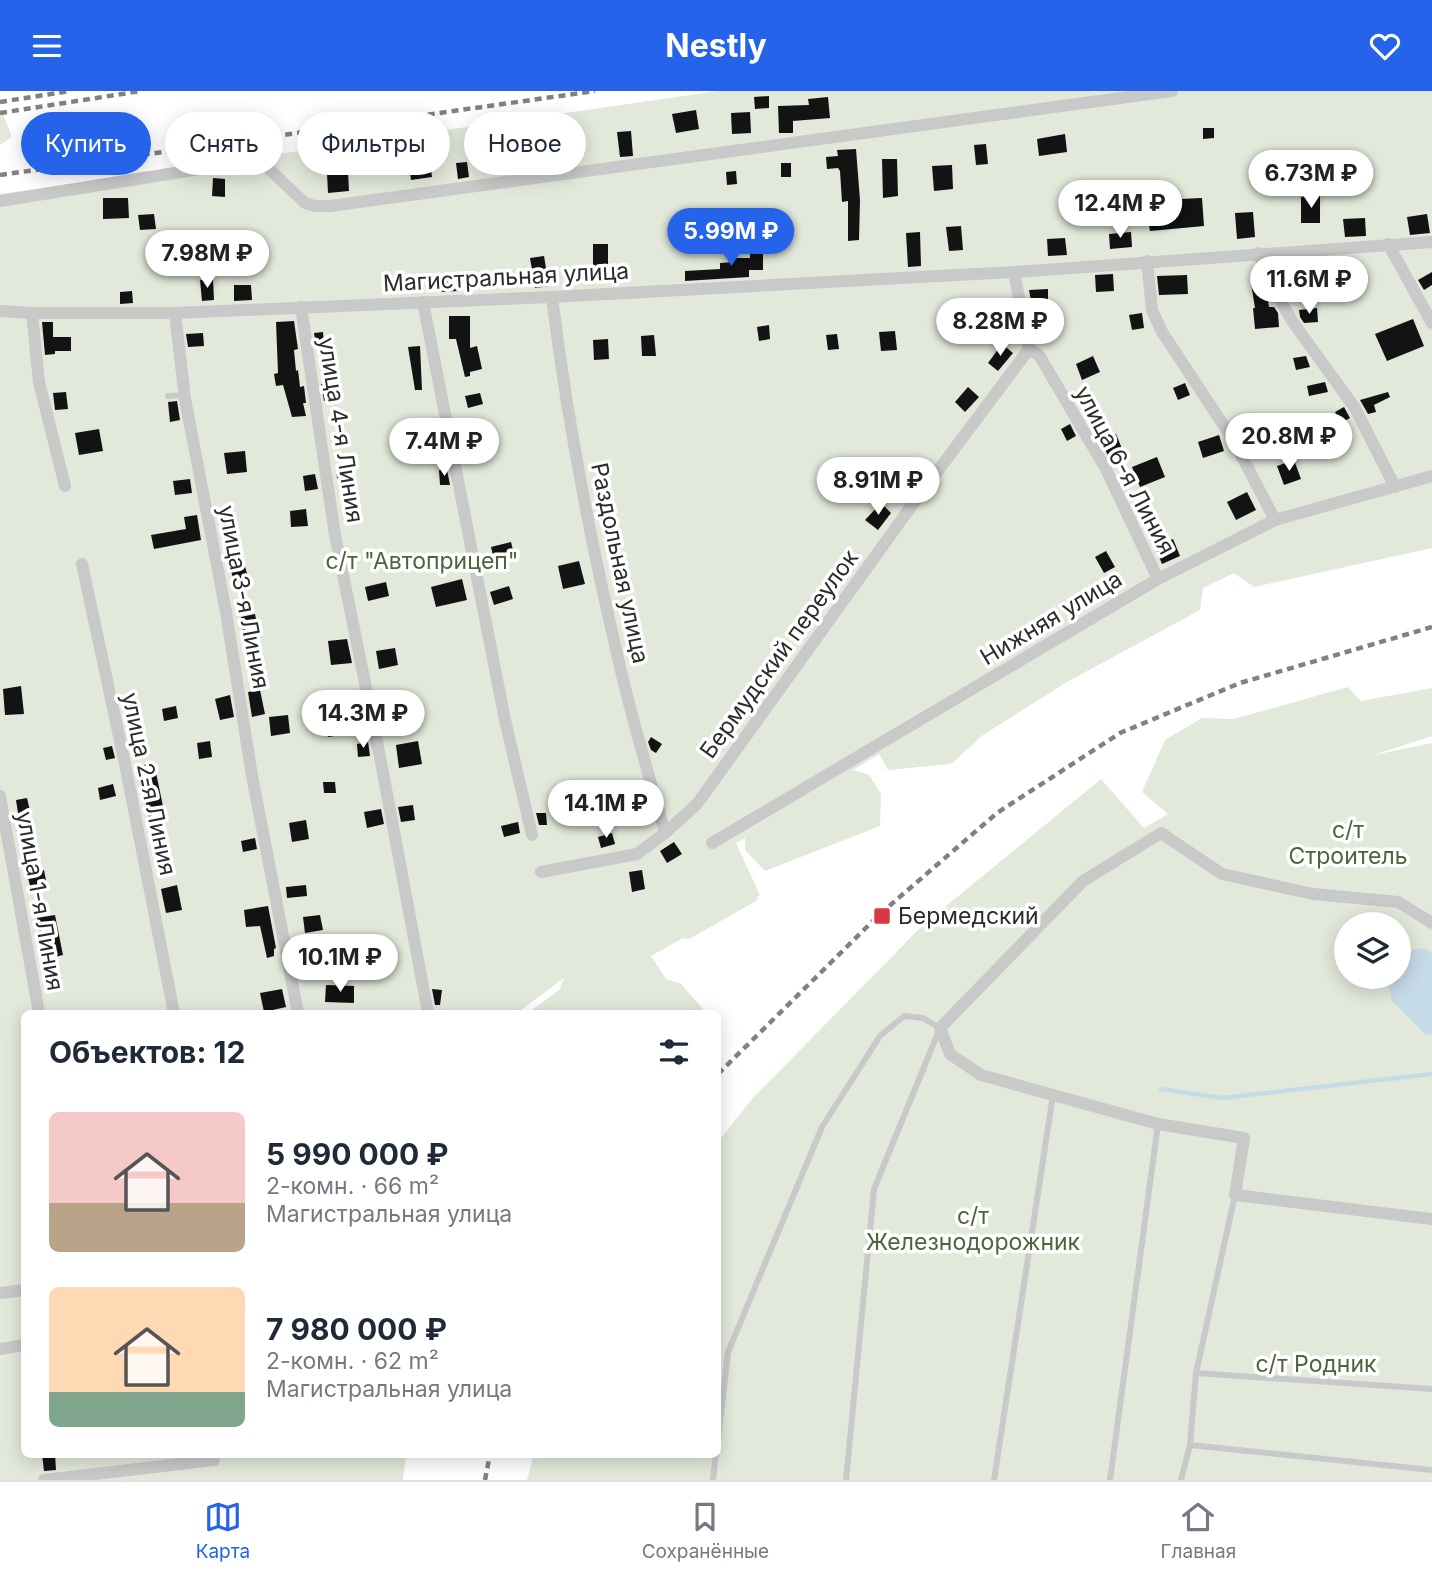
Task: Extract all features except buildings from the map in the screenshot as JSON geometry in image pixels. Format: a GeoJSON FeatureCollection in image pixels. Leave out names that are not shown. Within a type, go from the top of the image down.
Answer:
{"type":"FeatureCollection","features":[{"type":"Feature","properties":{"kind":"street"},"geometry":{"type":"LineString","coordinates":[[0,201],[257,162],[267,167],[305,203],[330,206],[1172,91]]}},
{"type":"Feature","properties":{"kind":"street","name":"Магистральная улица"},"geometry":{"type":"LineString","coordinates":[[0,311],[175,313],[552,297],[1014,272],[1432,242]]}},
{"type":"Feature","properties":{"kind":"street"},"geometry":{"type":"LineString","coordinates":[[1388,244],[1432,323]]}},
{"type":"Feature","properties":{"kind":"street"},"geometry":{"type":"LineString","coordinates":[[1259,253],[1269,280],[1292,321],[1354,408],[1395,487]]}},
{"type":"Feature","properties":{"kind":"street"},"geometry":{"type":"LineString","coordinates":[[1147,261],[1152,310],[1162,332],[1234,441],[1275,520]]}},
{"type":"Feature","properties":{"kind":"street"},"geometry":{"type":"LineString","coordinates":[[1014,272],[1029,349]]}},
{"type":"Feature","properties":{"kind":"street","name":"Раздольная улица"},"geometry":{"type":"LineString","coordinates":[[552,297],[564,395],[596,557],[618,660],[664,833]]}},
{"type":"Feature","properties":{"kind":"street"},"geometry":{"type":"LineString","coordinates":[[423,302],[505,720],[532,835]]}},
{"type":"Feature","properties":{"kind":"street","name":"улица 4-я Линия"},"geometry":{"type":"LineString","coordinates":[[301,307],[335,535],[427,1010]]}},
{"type":"Feature","properties":{"kind":"street"},"geometry":{"type":"LineString","coordinates":[[32,313],[39,382],[65,486]]}},
{"type":"Feature","properties":{"kind":"street","name":"улица 3-я Линия"},"geometry":{"type":"LineString","coordinates":[[175,313],[184,395],[226,612],[252,776],[297,1010]]}},
{"type":"Feature","properties":{"kind":"street","name":"улица 6-я Линия"},"geometry":{"type":"LineString","coordinates":[[1029,349],[1039,355],[1106,469],[1158,579]]}},
{"type":"Feature","properties":{"kind":"street","name":"Бермудский переулок"},"geometry":{"type":"LineString","coordinates":[[541,872],[637,854],[697,804],[910,508],[1029,349]]}},
{"type":"Feature","properties":{"kind":"street","name":"Нижняя улица"},"geometry":{"type":"LineString","coordinates":[[712,843],[1158,579],[1275,520],[1432,476]]}},
{"type":"Feature","properties":{"kind":"street","name":"улица 2-я Линия"},"geometry":{"type":"LineString","coordinates":[[82,564],[173,1010]]}},
{"type":"Feature","properties":{"kind":"street","name":"улица 1-я Линия"},"geometry":{"type":"LineString","coordinates":[[0,796],[38,1010]]}},
{"type":"Feature","properties":{"kind":"street"},"geometry":{"type":"LineString","coordinates":[[1432,923],[1398,902],[1313,894],[1222,874],[1161,833],[1083,881],[940,1028],[950,1054],[981,1075],[1158,1125],[1244,1138],[1235,1195],[1432,1219]]}},
{"type":"Feature","properties":{"kind":"street"},"geometry":{"type":"LineString","coordinates":[[0,1293],[21,1290]]}},
{"type":"Feature","properties":{"kind":"street"},"geometry":{"type":"LineString","coordinates":[[0,1349],[21,1346]]}},
{"type":"Feature","properties":{"kind":"street"},"geometry":{"type":"LineString","coordinates":[[44,1480],[214,1460]]}},
{"type":"Feature","properties":{"kind":"lane"},"geometry":{"type":"LineString","coordinates":[[168,397],[184,395]]}},
{"type":"Feature","properties":{"kind":"lane"},"geometry":{"type":"LineString","coordinates":[[721,1414],[728,1352],[822,1126],[880,1037],[904,1016],[923,1018],[940,1028],[874,1189],[846,1480]]}},
{"type":"Feature","properties":{"kind":"lane"},"geometry":{"type":"LineString","coordinates":[[993,1480],[1053,1095]]}},
{"type":"Feature","properties":{"kind":"lane"},"geometry":{"type":"LineString","coordinates":[[1110,1480],[1158,1125]]}},
{"type":"Feature","properties":{"kind":"lane"},"geometry":{"type":"LineString","coordinates":[[1181,1480],[1190,1445],[1196,1373],[1235,1195]]}},
{"type":"Feature","properties":{"kind":"lane"},"geometry":{"type":"LineString","coordinates":[[1196,1373],[1432,1389]]}},
{"type":"Feature","properties":{"kind":"lane"},"geometry":{"type":"LineString","coordinates":[[1190,1445],[1432,1470]]}},
{"type":"Feature","properties":{"kind":"lane"},"geometry":{"type":"LineString","coordinates":[[713,1480],[716,1458]]}},
{"type":"Feature","properties":{"kind":"green space","name":"с/т \"Автоприцеп\""},"geometry":{"type":"Polygon","coordinates":[[[718,91],[1432,91],[1432,548],[1254,587],[1234,573],[1203,588],[1200,610],[1067,682],[983,735],[951,764],[888,770],[879,754],[853,770],[869,775],[881,794],[880,826],[765,871],[745,850],[745,838],[736,843],[760,895],[758,900],[689,939],[683,938],[651,956],[666,979],[681,984],[702,1010],[532,1010],[559,990],[564,978],[521,1010],[21,1010],[21,1458],[406,1458],[403,1480],[0,1480],[0,194],[132,175],[151,175],[151,172],[165,170],[165,175],[283,175],[283,153],[297,151],[297,175],[450,175],[450,129],[464,127],[464,175],[586,175],[586,112],[572,112],[718,91]]]}},
{"type":"Feature","properties":{"kind":"green space"},"geometry":{"type":"Polygon","coordinates":[[[0,113],[3,114],[12,137],[0,145],[0,113]]]}},
{"type":"Feature","properties":{"kind":"green space","name":"с/т Железнодорожник"},"geometry":{"type":"Polygon","coordinates":[[[1348,687],[1361,701],[1432,688],[1432,736],[1374,755],[1432,743],[1432,1480],[527,1480],[533,1458],[721,1458],[721,1138],[752,1099],[923,925],[1101,779],[1144,828],[1168,814],[1142,792],[1165,740],[1202,718],[1234,719],[1348,687]]]}},
{"type":"Feature","properties":{"kind":"water"},"geometry":{"type":"Polygon","coordinates":[[[1424,948],[1432,953],[1432,1035],[1425,1034],[1392,1001],[1389,989],[1411,989],[1411,950],[1424,948]]]}},
{"type":"Feature","properties":{"kind":"waterway"},"geometry":{"type":"LineString","coordinates":[[1161,1089],[1222,1098],[1432,1074]]}},
{"type":"Feature","properties":{"kind":"railway"},"geometry":{"type":"LineString","coordinates":[[0,102],[70,91]]}},
{"type":"Feature","properties":{"kind":"railway"},"geometry":{"type":"LineString","coordinates":[[0,113],[141,91]]}},
{"type":"Feature","properties":{"kind":"railway"},"geometry":{"type":"LineString","coordinates":[[0,175],[595,91]]}},
{"type":"Feature","properties":{"kind":"railway"},"geometry":{"type":"LineString","coordinates":[[721,1071],[880,914],[997,813],[1120,733],[1240,683],[1432,627]]}},
{"type":"Feature","properties":{"kind":"railway"},"geometry":{"type":"LineString","coordinates":[[485,1480],[489,1458]]}},
{"type":"Feature","properties":{"kind":"place","name":"Бермедский"},"geometry":{"type":"Point","coordinates":[882,916]}},
{"type":"Feature","properties":{"kind":"park label","name":"с/т Строитель"},"geometry":{"type":"Point","coordinates":[1348,843]}},
{"type":"Feature","properties":{"kind":"park label","name":"с/т Родник"},"geometry":{"type":"Point","coordinates":[1316,1364]}}]}
